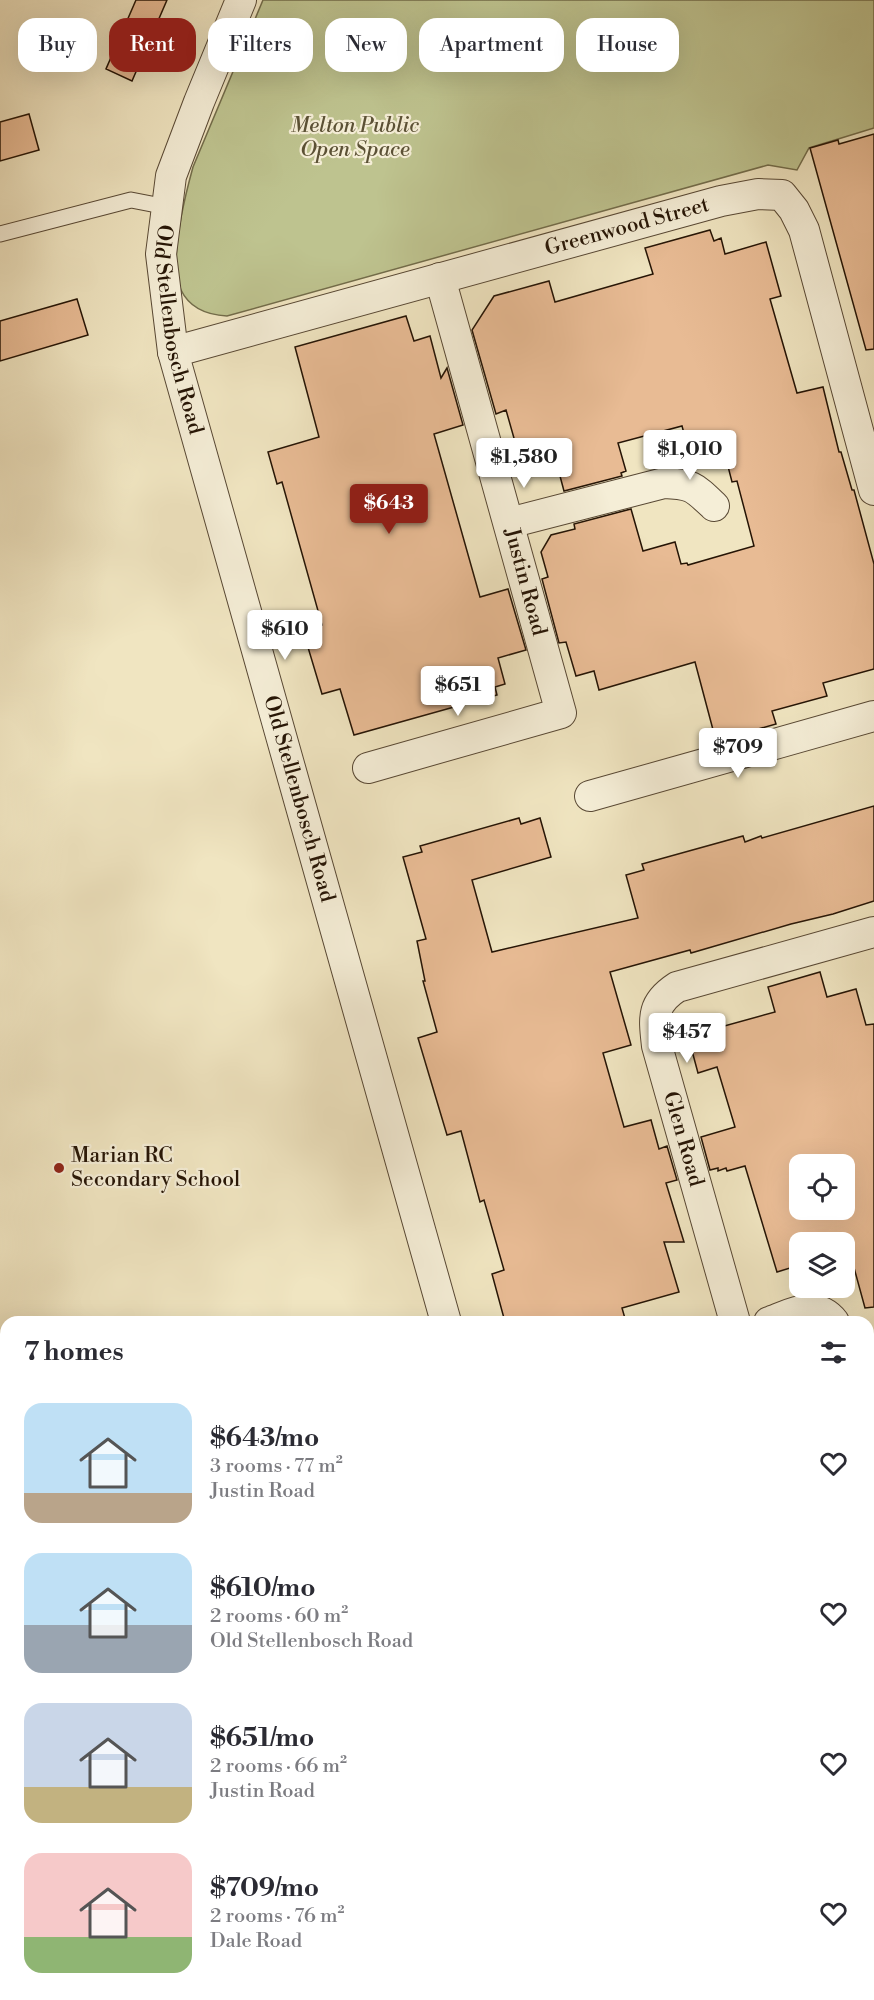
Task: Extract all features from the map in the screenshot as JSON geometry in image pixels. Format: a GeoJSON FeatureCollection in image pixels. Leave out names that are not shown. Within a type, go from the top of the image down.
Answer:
{"type":"FeatureCollection","features":[{"type":"Feature","properties":{"kind":"street","name":"Old Stellenbosch Road"},"geometry":{"type":"LineString","coordinates":[[241,0],[171,176],[160,254],[174,352],[444,1316]]}},
{"type":"Feature","properties":{"kind":"street","name":"Greenwood Street"},"geometry":{"type":"LineString","coordinates":[[174,352],[721,201],[758,194],[782,195],[794,210],[804,230],[869,457],[874,490]]}},
{"type":"Feature","properties":{"kind":"street","name":"Justin Road"},"geometry":{"type":"LineString","coordinates":[[368,768],[561,712],[440,278]]}},
{"type":"Feature","properties":{"kind":"street"},"geometry":{"type":"LineString","coordinates":[[509,523],[664,483],[682,484],[695,488],[714,506]]}},
{"type":"Feature","properties":{"kind":"street"},"geometry":{"type":"LineString","coordinates":[[590,796],[874,716]]}},
{"type":"Feature","properties":{"kind":"street","name":"Glen Road"},"geometry":{"type":"LineString","coordinates":[[733,1316],[657,1046],[654,1022],[658,1004],[665,995],[677,987],[873,935]]}},
{"type":"Feature","properties":{"kind":"street"},"geometry":{"type":"LineString","coordinates":[[786,1316],[816,1309],[826,1312],[829,1316]]}},
{"type":"Feature","properties":{"kind":"lane"},"geometry":{"type":"LineString","coordinates":[[0,234],[131,200],[167,207]]}},
{"type":"Feature","properties":{"kind":"green space","name":"Melton Public Open Space"},"geometry":{"type":"Polygon","coordinates":[[[263,0],[874,0],[874,128],[809,148],[797,170],[768,165],[227,316],[213,314],[200,310],[189,302],[177,278],[179,229],[193,167],[233,72],[313,72],[313,18],[255,18],[263,0]]]}},
{"type":"Feature","properties":{"kind":"building"},"geometry":{"type":"Polygon","coordinates":[[[136,0],[167,0],[159,18],[128,18],[136,0]]]}},
{"type":"Feature","properties":{"kind":"building"},"geometry":{"type":"Polygon","coordinates":[[[112,72],[136,72],[132,81],[112,72]]]}},
{"type":"Feature","properties":{"kind":"building"},"geometry":{"type":"Polygon","coordinates":[[[29,114],[39,150],[0,161],[0,122],[29,114]]]}},
{"type":"Feature","properties":{"kind":"building"},"geometry":{"type":"Polygon","coordinates":[[[874,134],[874,349],[866,350],[810,148],[838,140],[839,144],[874,134]]]}},
{"type":"Feature","properties":{"kind":"building"},"geometry":{"type":"Polygon","coordinates":[[[710,230],[714,241],[721,238],[725,254],[766,242],[781,296],[770,299],[797,393],[823,387],[839,452],[841,452],[852,490],[854,490],[874,564],[874,669],[823,683],[827,696],[772,711],[776,724],[716,741],[695,662],[599,690],[594,671],[576,676],[566,642],[559,643],[542,579],[548,577],[541,552],[551,535],[575,529],[574,524],[631,509],[643,551],[675,542],[681,564],[687,563],[688,565],[754,546],[737,481],[732,482],[722,443],[689,452],[682,426],[618,443],[626,471],[621,473],[622,476],[564,491],[556,461],[523,470],[506,410],[496,414],[472,330],[494,296],[549,281],[555,302],[653,274],[645,248],[710,230]]]}},
{"type":"Feature","properties":{"kind":"building"},"geometry":{"type":"Polygon","coordinates":[[[77,299],[88,335],[0,361],[0,321],[77,299]]]}},
{"type":"Feature","properties":{"kind":"building"},"geometry":{"type":"Polygon","coordinates":[[[406,316],[414,341],[430,336],[441,378],[447,368],[463,425],[434,434],[480,597],[508,589],[526,650],[498,658],[505,684],[495,687],[497,695],[354,735],[340,689],[322,694],[305,630],[322,625],[282,482],[277,484],[268,452],[319,437],[295,347],[406,316]]]}},
{"type":"Feature","properties":{"kind":"building"},"geometry":{"type":"Polygon","coordinates":[[[874,806],[874,901],[691,953],[690,950],[610,972],[631,1045],[603,1053],[624,1127],[651,1120],[659,1149],[667,1146],[677,1180],[666,1183],[684,1242],[664,1242],[679,1292],[622,1308],[624,1316],[503,1316],[492,1274],[504,1270],[484,1200],[480,1202],[461,1131],[447,1135],[418,1038],[437,1032],[423,981],[425,981],[417,941],[426,939],[403,857],[422,852],[420,846],[519,818],[521,824],[540,818],[551,857],[472,880],[492,952],[638,918],[626,875],[644,870],[642,864],[743,836],[745,842],[761,836],[762,838],[874,806]]]}},
{"type":"Feature","properties":{"kind":"building"},"geometry":{"type":"Polygon","coordinates":[[[820,972],[827,997],[856,989],[866,1025],[874,1024],[874,1307],[865,1308],[855,1271],[855,1232],[789,1232],[789,1268],[777,1272],[745,1166],[727,1171],[726,1168],[718,1171],[718,1168],[710,1170],[701,1137],[735,1127],[717,1067],[698,1073],[688,1036],[775,1012],[768,987],[820,972]]]}},
{"type":"Feature","properties":{"kind":"place","name":"Marian RC Secondary School"},"geometry":{"type":"Point","coordinates":[59,1168]}}]}
